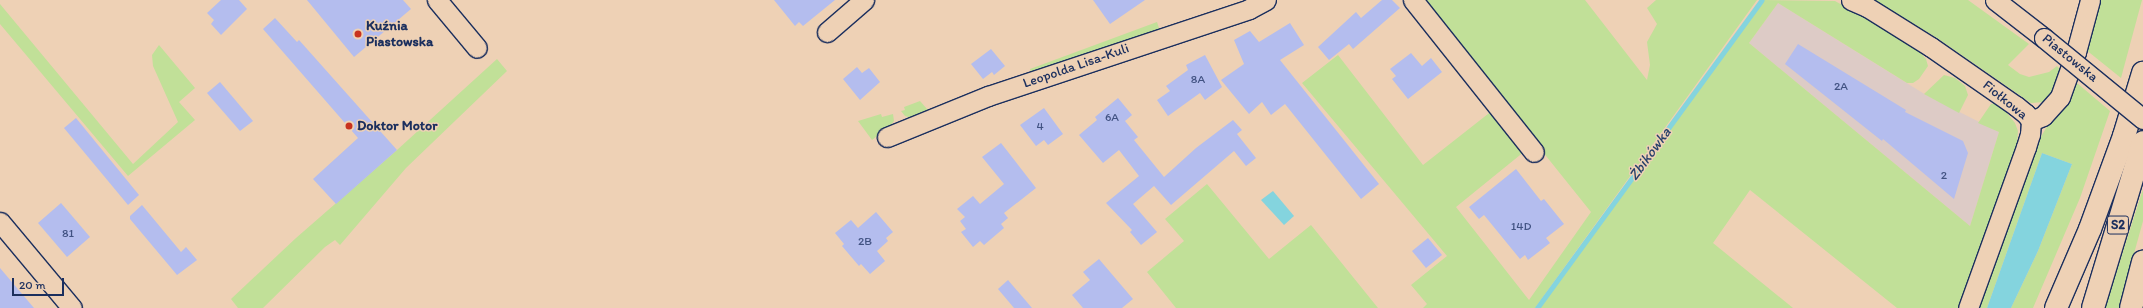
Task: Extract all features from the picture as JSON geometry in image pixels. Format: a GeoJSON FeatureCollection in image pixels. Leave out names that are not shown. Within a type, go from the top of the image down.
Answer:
{"type":"FeatureCollection","features":[{"type":"Feature","properties":{"kind":"highway"},"geometry":{"type":"LineString","coordinates":[[2056,308],[2092,222],[2124,136],[2143,73]]}},
{"type":"Feature","properties":{"kind":"highway","name":"S2"},"geometry":{"type":"LineString","coordinates":[[2093,308],[2143,142]]}},
{"type":"Feature","properties":{"kind":"highway"},"geometry":{"type":"LineString","coordinates":[[2130,308],[2143,262]]}},
{"type":"Feature","properties":{"kind":"street"},"geometry":{"type":"LineString","coordinates":[[437,0],[477,48]]}},
{"type":"Feature","properties":{"kind":"street"},"geometry":{"type":"LineString","coordinates":[[827,32],[864,0]]}},
{"type":"Feature","properties":{"kind":"street","name":"Leopolda Lisa-Kuli"},"geometry":{"type":"LineString","coordinates":[[887,137],[988,96],[1249,9],[1266,0]]}},
{"type":"Feature","properties":{"kind":"street"},"geometry":{"type":"LineString","coordinates":[[1413,0],[1534,152]]}},
{"type":"Feature","properties":{"kind":"street","name":"Fiołkowa"},"geometry":{"type":"LineString","coordinates":[[1851,0],[1867,7],[1932,46],[2016,106],[2026,114],[2031,121],[2030,134],[2026,147],[1968,308]]}},
{"type":"Feature","properties":{"kind":"street","name":"Piastowska"},"geometry":{"type":"LineString","coordinates":[[1995,0],[2143,119]]}},
{"type":"Feature","properties":{"kind":"street"},"geometry":{"type":"LineString","coordinates":[[2031,121],[2043,116],[2060,97],[2076,52],[2090,0]]}},
{"type":"Feature","properties":{"kind":"street"},"geometry":{"type":"LineString","coordinates":[[0,222],[72,308]]}},
{"type":"Feature","properties":{"kind":"shaded area"},"geometry":{"type":"Polygon","coordinates":[[[1778,3],[1926,95],[1999,132],[1970,226],[1749,43],[1778,3]]]}},
{"type":"Feature","properties":{"kind":"green space"},"geometry":{"type":"Polygon","coordinates":[[[1424,0],[1585,0],[1647,80],[1650,65],[1647,42],[1657,24],[1647,8],[1656,0],[1757,0],[1535,308],[1423,308],[1427,304],[1411,285],[1447,256],[1302,83],[1338,55],[1423,165],[1493,110],[1525,151],[1456,207],[1529,300],[1591,212],[1470,61],[1473,58],[1424,0]]]}},
{"type":"Feature","properties":{"kind":"green space"},"geometry":{"type":"Polygon","coordinates":[[[1764,0],[1835,1],[1913,44],[1926,59],[1928,66],[1919,79],[1913,83],[1907,83],[1778,3],[1749,43],[1970,226],[1999,132],[1978,123],[1991,104],[1996,103],[2003,108],[2015,123],[2018,131],[2017,144],[1958,308],[1897,308],[1750,190],[1713,243],[1793,308],[1540,308],[1764,0]]]}},
{"type":"Feature","properties":{"kind":"green space"},"geometry":{"type":"Polygon","coordinates":[[[1871,0],[1968,0],[2029,44],[2008,65],[2020,74],[2029,77],[2049,72],[2057,66],[2060,69],[2056,89],[2043,102],[2031,103],[1937,38],[1891,10],[1871,0]]]}},
{"type":"Feature","properties":{"kind":"green space"},"geometry":{"type":"Polygon","coordinates":[[[2099,0],[2142,0],[2121,78],[2085,49],[2099,0]]]}},
{"type":"Feature","properties":{"kind":"green space"},"geometry":{"type":"Polygon","coordinates":[[[0,4],[133,164],[178,122],[153,66],[152,55],[159,45],[195,88],[179,102],[195,120],[128,176],[0,24],[0,4]]]}},
{"type":"Feature","properties":{"kind":"green space"},"geometry":{"type":"Polygon","coordinates":[[[1157,22],[1160,31],[1031,72],[1030,69],[1157,22]]]}},
{"type":"Feature","properties":{"kind":"green space"},"geometry":{"type":"Polygon","coordinates":[[[497,59],[507,71],[406,168],[340,245],[335,240],[325,247],[263,308],[238,308],[231,299],[296,238],[397,150],[497,59]]]}},
{"type":"Feature","properties":{"kind":"green space"},"geometry":{"type":"Polygon","coordinates":[[[1944,75],[1955,78],[1965,86],[1968,95],[1959,113],[1924,94],[1944,75]]]}},
{"type":"Feature","properties":{"kind":"green space"},"geometry":{"type":"Polygon","coordinates":[[[2077,83],[2110,111],[2080,198],[2033,308],[2011,308],[2038,251],[2072,164],[2042,153],[1987,308],[1976,308],[2035,147],[2049,123],[2065,104],[2077,83]]]}},
{"type":"Feature","properties":{"kind":"green space"},"geometry":{"type":"Polygon","coordinates":[[[920,101],[927,109],[929,109],[930,114],[912,118],[905,116],[901,111],[905,110],[904,107],[920,101]]]}},
{"type":"Feature","properties":{"kind":"green space"},"geometry":{"type":"Polygon","coordinates":[[[881,114],[882,117],[893,114],[894,121],[872,140],[858,121],[881,114]]]}},
{"type":"Feature","properties":{"kind":"green space"},"geometry":{"type":"Polygon","coordinates":[[[1207,184],[1269,259],[1311,225],[1378,308],[1176,308],[1147,272],[1184,241],[1165,219],[1207,184]]]}},
{"type":"Feature","properties":{"kind":"green space"},"geometry":{"type":"Polygon","coordinates":[[[2143,189],[2143,221],[2119,308],[2105,308],[2143,189]]]}},
{"type":"Feature","properties":{"kind":"water"},"geometry":{"type":"Polygon","coordinates":[[[2042,153],[2072,164],[2038,251],[2011,308],[1987,308],[2042,153]]]}},
{"type":"Feature","properties":{"kind":"water"},"geometry":{"type":"Polygon","coordinates":[[[1273,191],[1294,216],[1284,225],[1261,200],[1273,191]]]}},
{"type":"Feature","properties":{"kind":"building"},"geometry":{"type":"Polygon","coordinates":[[[221,0],[239,0],[247,9],[221,35],[211,24],[214,20],[207,13],[221,0]]]}},
{"type":"Feature","properties":{"kind":"building","name":"Kuźnia Piastowska"},"geometry":{"type":"Polygon","coordinates":[[[307,0],[403,0],[411,9],[354,57],[307,0]]]}},
{"type":"Feature","properties":{"kind":"building"},"geometry":{"type":"Polygon","coordinates":[[[774,0],[835,0],[803,26],[799,22],[795,26],[774,0]]]}},
{"type":"Feature","properties":{"kind":"building"},"geometry":{"type":"Polygon","coordinates":[[[1093,0],[1145,0],[1110,24],[1093,0]]]}},
{"type":"Feature","properties":{"kind":"building"},"geometry":{"type":"Polygon","coordinates":[[[1382,0],[1392,0],[1400,8],[1353,49],[1349,44],[1329,60],[1318,47],[1356,12],[1361,18],[1382,0]]]}},
{"type":"Feature","properties":{"kind":"building"},"geometry":{"type":"Polygon","coordinates":[[[275,18],[297,42],[299,40],[397,150],[336,204],[313,179],[358,138],[263,29],[275,18]]]}},
{"type":"Feature","properties":{"kind":"building"},"geometry":{"type":"Polygon","coordinates":[[[1290,23],[1304,45],[1280,60],[1379,184],[1361,199],[1285,104],[1271,115],[1262,102],[1249,114],[1221,80],[1244,64],[1234,40],[1250,31],[1259,42],[1290,23]]]}},
{"type":"Feature","properties":{"kind":"building"},"geometry":{"type":"Polygon","coordinates":[[[1798,44],[1906,110],[1905,112],[1963,141],[1968,153],[1954,199],[1883,139],[1882,141],[1785,64],[1798,44]]]}},
{"type":"Feature","properties":{"kind":"building"},"geometry":{"type":"Polygon","coordinates":[[[991,49],[1005,66],[994,75],[992,72],[983,79],[971,64],[991,49]]]}},
{"type":"Feature","properties":{"kind":"building"},"geometry":{"type":"Polygon","coordinates":[[[1411,53],[1422,66],[1431,58],[1442,72],[1408,99],[1392,79],[1396,76],[1390,69],[1411,53]]]}},
{"type":"Feature","properties":{"kind":"building"},"geometry":{"type":"Polygon","coordinates":[[[1205,55],[1222,87],[1205,100],[1200,93],[1168,116],[1157,100],[1170,91],[1166,86],[1188,70],[1186,65],[1205,55]]]}},
{"type":"Feature","properties":{"kind":"building"},"geometry":{"type":"Polygon","coordinates":[[[857,67],[862,73],[869,68],[880,82],[860,100],[843,79],[857,67]]]}},
{"type":"Feature","properties":{"kind":"building"},"geometry":{"type":"Polygon","coordinates":[[[220,82],[253,121],[240,131],[207,93],[220,82]]]}},
{"type":"Feature","properties":{"kind":"building"},"geometry":{"type":"Polygon","coordinates":[[[1118,98],[1132,115],[1125,121],[1138,137],[1134,140],[1164,177],[1196,148],[1233,120],[1242,130],[1237,134],[1256,158],[1246,166],[1234,151],[1171,205],[1154,186],[1133,204],[1157,232],[1141,245],[1130,232],[1132,230],[1106,203],[1139,176],[1119,150],[1103,163],[1079,135],[1097,120],[1095,117],[1118,98]]]}},
{"type":"Feature","properties":{"kind":"building"},"geometry":{"type":"Polygon","coordinates":[[[1044,108],[1063,134],[1048,145],[1044,140],[1036,146],[1020,125],[1044,108]]]}},
{"type":"Feature","properties":{"kind":"building"},"geometry":{"type":"Polygon","coordinates":[[[76,118],[139,195],[128,205],[64,128],[76,118]]]}},
{"type":"Feature","properties":{"kind":"building"},"geometry":{"type":"Polygon","coordinates":[[[1001,143],[1036,188],[1004,213],[1008,218],[1001,224],[1004,228],[984,245],[980,241],[973,247],[961,232],[966,229],[960,221],[965,217],[957,209],[973,196],[980,204],[1004,184],[982,157],[1001,143]]]}},
{"type":"Feature","properties":{"kind":"building"},"geometry":{"type":"Polygon","coordinates":[[[1516,169],[1541,201],[1544,199],[1564,224],[1546,238],[1550,243],[1528,260],[1525,255],[1520,259],[1484,215],[1479,219],[1469,207],[1516,169]]]}},
{"type":"Feature","properties":{"kind":"building"},"geometry":{"type":"Polygon","coordinates":[[[61,203],[90,237],[67,257],[38,223],[61,203]]]}},
{"type":"Feature","properties":{"kind":"building"},"geometry":{"type":"Polygon","coordinates":[[[142,205],[181,252],[186,247],[197,260],[177,275],[130,219],[130,216],[142,205]]]}},
{"type":"Feature","properties":{"kind":"building"},"geometry":{"type":"Polygon","coordinates":[[[876,212],[893,232],[886,238],[888,241],[877,251],[885,261],[870,274],[861,264],[859,266],[842,246],[844,244],[835,233],[851,220],[858,228],[876,212]]]}},
{"type":"Feature","properties":{"kind":"building"},"geometry":{"type":"Polygon","coordinates":[[[1428,238],[1442,255],[1426,268],[1412,251],[1428,238]]]}},
{"type":"Feature","properties":{"kind":"building"},"geometry":{"type":"Polygon","coordinates":[[[1099,259],[1133,299],[1122,308],[1083,308],[1072,295],[1090,280],[1083,272],[1099,259]]]}},
{"type":"Feature","properties":{"kind":"building"},"geometry":{"type":"Polygon","coordinates":[[[0,268],[34,308],[0,308],[0,268]]]}},
{"type":"Feature","properties":{"kind":"building"},"geometry":{"type":"Polygon","coordinates":[[[1008,280],[1032,308],[1014,308],[998,289],[1008,280]]]}},
{"type":"Feature","properties":{"kind":"waterway","name":"Żbikówka"},"geometry":{"type":"LineString","coordinates":[[1537,308],[1762,0]]}},
{"type":"Feature","properties":{"kind":"place","name":"Kuźnia Piastowska"},"geometry":{"type":"Point","coordinates":[358,34]}},
{"type":"Feature","properties":{"kind":"place","name":"Doktor Motor"},"geometry":{"type":"Point","coordinates":[349,126]}}]}
